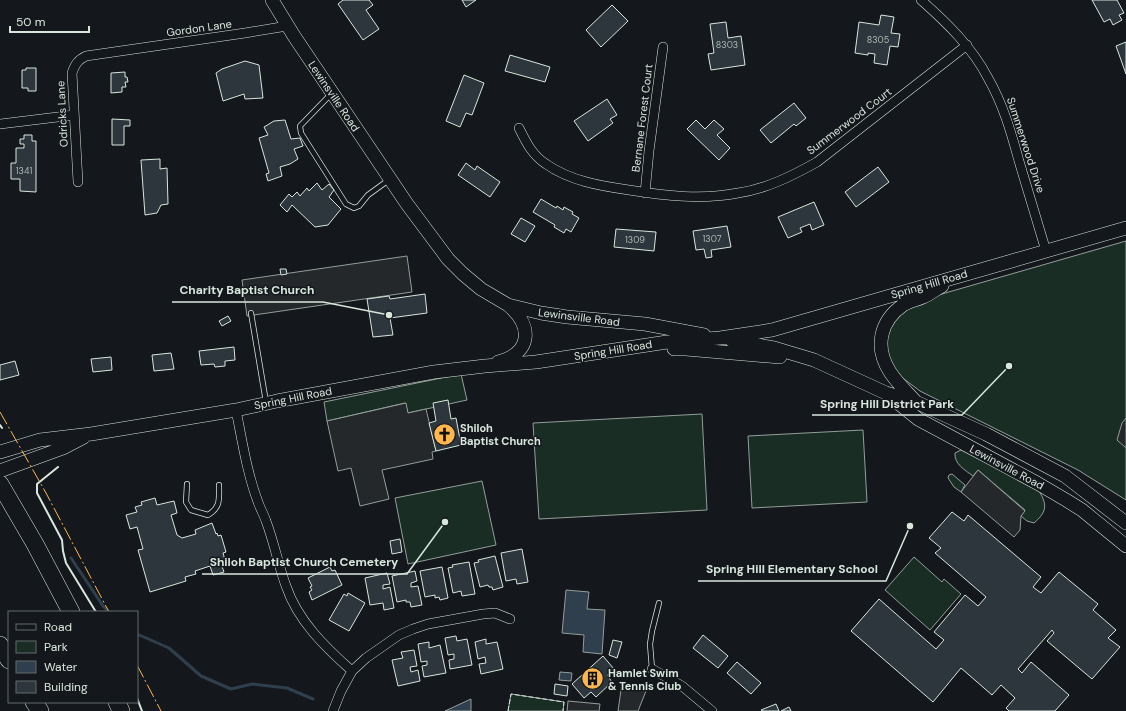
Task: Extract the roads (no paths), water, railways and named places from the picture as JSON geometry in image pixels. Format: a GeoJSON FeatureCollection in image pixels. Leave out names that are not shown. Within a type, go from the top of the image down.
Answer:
{"type":"FeatureCollection","features":[{"type":"Feature","properties":{"kind":"highway"},"geometry":{"type":"LineString","coordinates":[[0,484],[35,544],[69,611]]}},
{"type":"Feature","properties":{"kind":"highway"},"geometry":{"type":"LineString","coordinates":[[0,644],[8,658]]}},
{"type":"Feature","properties":{"kind":"main road","name":"Lewinsville Road"},"geometry":{"type":"LineString","coordinates":[[272,0],[287,26],[390,179],[448,259],[463,274],[481,288],[508,305],[541,313],[567,317],[645,324],[774,348],[814,360],[886,393],[916,402],[986,434],[1066,476],[1126,523]]}},
{"type":"Feature","properties":{"kind":"main road","name":"Spring Hill Road"},"geometry":{"type":"LineString","coordinates":[[0,452],[40,440],[91,434],[236,410],[434,372],[485,366],[530,363],[667,342],[720,338],[772,330],[1126,228]]}},
{"type":"Feature","properties":{"kind":"main road"},"geometry":{"type":"LineString","coordinates":[[916,402],[887,368],[881,344],[882,333],[886,322],[893,313],[904,304],[923,297],[959,276]]}},
{"type":"Feature","properties":{"kind":"main road"},"geometry":{"type":"LineString","coordinates":[[485,366],[514,356],[520,350],[524,342],[526,333],[524,324],[519,315],[508,305]]}},
{"type":"Feature","properties":{"kind":"main road"},"geometry":{"type":"LineString","coordinates":[[616,350],[686,349],[814,360]]}},
{"type":"Feature","properties":{"kind":"main road","name":"Lewinsville Road"},"geometry":{"type":"LineString","coordinates":[[886,393],[918,420],[1037,483],[1082,510],[1126,546]]}},
{"type":"Feature","properties":{"kind":"main road"},"geometry":{"type":"LineString","coordinates":[[955,440],[960,436],[969,433],[986,434]]}},
{"type":"Feature","properties":{"kind":"main road","name":"Spring Hill Road"},"geometry":{"type":"LineString","coordinates":[[0,471],[63,448],[91,434]]}},
{"type":"Feature","properties":{"kind":"main road"},"geometry":{"type":"LineString","coordinates":[[1066,500],[1091,495]]}},
{"type":"Feature","properties":{"kind":"street","name":"Summerwood Drive"},"geometry":{"type":"LineString","coordinates":[[921,0],[950,26],[966,45],[988,77],[1008,122],[1046,251]]}},
{"type":"Feature","properties":{"kind":"street","name":"Gordon Lane"},"geometry":{"type":"LineString","coordinates":[[114,52],[245,34],[287,26]]}},
{"type":"Feature","properties":{"kind":"street","name":"Summerwood Court"},"geometry":{"type":"LineString","coordinates":[[519,128],[526,144],[535,155],[546,164],[558,171],[590,183],[645,193],[672,196],[708,197],[738,193],[763,187],[798,173],[830,152],[966,45]]}},
{"type":"Feature","properties":{"kind":"street","name":"Bernane Forest Court"},"geometry":{"type":"LineString","coordinates":[[645,193],[663,47]]}},
{"type":"Feature","properties":{"kind":"street","name":"Odricks Lane"},"geometry":{"type":"LineString","coordinates":[[78,182],[72,73],[74,66],[79,60],[86,56],[114,52]]}},
{"type":"Feature","properties":{"kind":"street"},"geometry":{"type":"LineString","coordinates":[[0,124],[74,115]]}},
{"type":"Feature","properties":{"kind":"street"},"geometry":{"type":"LineString","coordinates":[[236,410],[252,483],[266,520],[291,598],[303,618],[327,649],[352,671]]}},
{"type":"Feature","properties":{"kind":"street"},"geometry":{"type":"LineString","coordinates":[[333,711],[341,691],[352,671],[382,646],[413,629],[428,624],[483,614],[495,614],[510,619]]}},
{"type":"Feature","properties":{"kind":"street"},"geometry":{"type":"LineString","coordinates":[[652,669],[682,686],[712,711]]}},
{"type":"Feature","properties":{"kind":"lane"},"geometry":{"type":"LineString","coordinates":[[332,93],[300,126],[300,133],[346,204],[354,208],[359,206],[368,195],[390,179]]}},
{"type":"Feature","properties":{"kind":"lane"},"geometry":{"type":"LineString","coordinates":[[251,313],[266,404]]}},
{"type":"Feature","properties":{"kind":"lane"},"geometry":{"type":"LineString","coordinates":[[187,484],[186,502],[191,510],[208,514],[215,510],[220,501],[219,485]]}},
{"type":"Feature","properties":{"kind":"lane"},"geometry":{"type":"LineString","coordinates":[[652,669],[650,644],[652,631],[660,604]]}},
{"type":"Feature","properties":{"kind":"water"},"geometry":{"type":"Polygon","coordinates":[[[566,590],[589,592],[587,609],[605,610],[602,654],[583,652],[584,635],[562,633],[566,590]]]}},
{"type":"Feature","properties":{"kind":"water"},"geometry":{"type":"Polygon","coordinates":[[[560,672],[572,673],[571,681],[559,680],[560,672]]]}},
{"type":"Feature","properties":{"kind":"water"},"geometry":{"type":"Polygon","coordinates":[[[471,699],[471,711],[445,711],[471,699]]]}},
{"type":"Feature","properties":{"kind":"waterway"},"geometry":{"type":"LineString","coordinates":[[71,558],[103,606],[108,611]]}},
{"type":"Feature","properties":{"kind":"waterway"},"geometry":{"type":"LineString","coordinates":[[138,634],[169,648],[201,676],[231,689],[252,684],[287,688],[313,699]]}},
{"type":"Feature","properties":{"kind":"place","name":"Charity Baptist Church"},"geometry":{"type":"Point","coordinates":[389,315]}},
{"type":"Feature","properties":{"kind":"place","name":"Spring Hill District Park"},"geometry":{"type":"Point","coordinates":[1009,366]}},
{"type":"Feature","properties":{"kind":"place","name":"Shiloh Baptist Church"},"geometry":{"type":"Point","coordinates":[445,434]}},
{"type":"Feature","properties":{"kind":"place","name":"Shiloh Baptist Church Cemetery"},"geometry":{"type":"Point","coordinates":[445,522]}},
{"type":"Feature","properties":{"kind":"place","name":"Spring Hill Elementary School"},"geometry":{"type":"Point","coordinates":[910,526]}},
{"type":"Feature","properties":{"kind":"place","name":"Hamlet Swim & Tennis Club"},"geometry":{"type":"Point","coordinates":[593,679]}}]}
